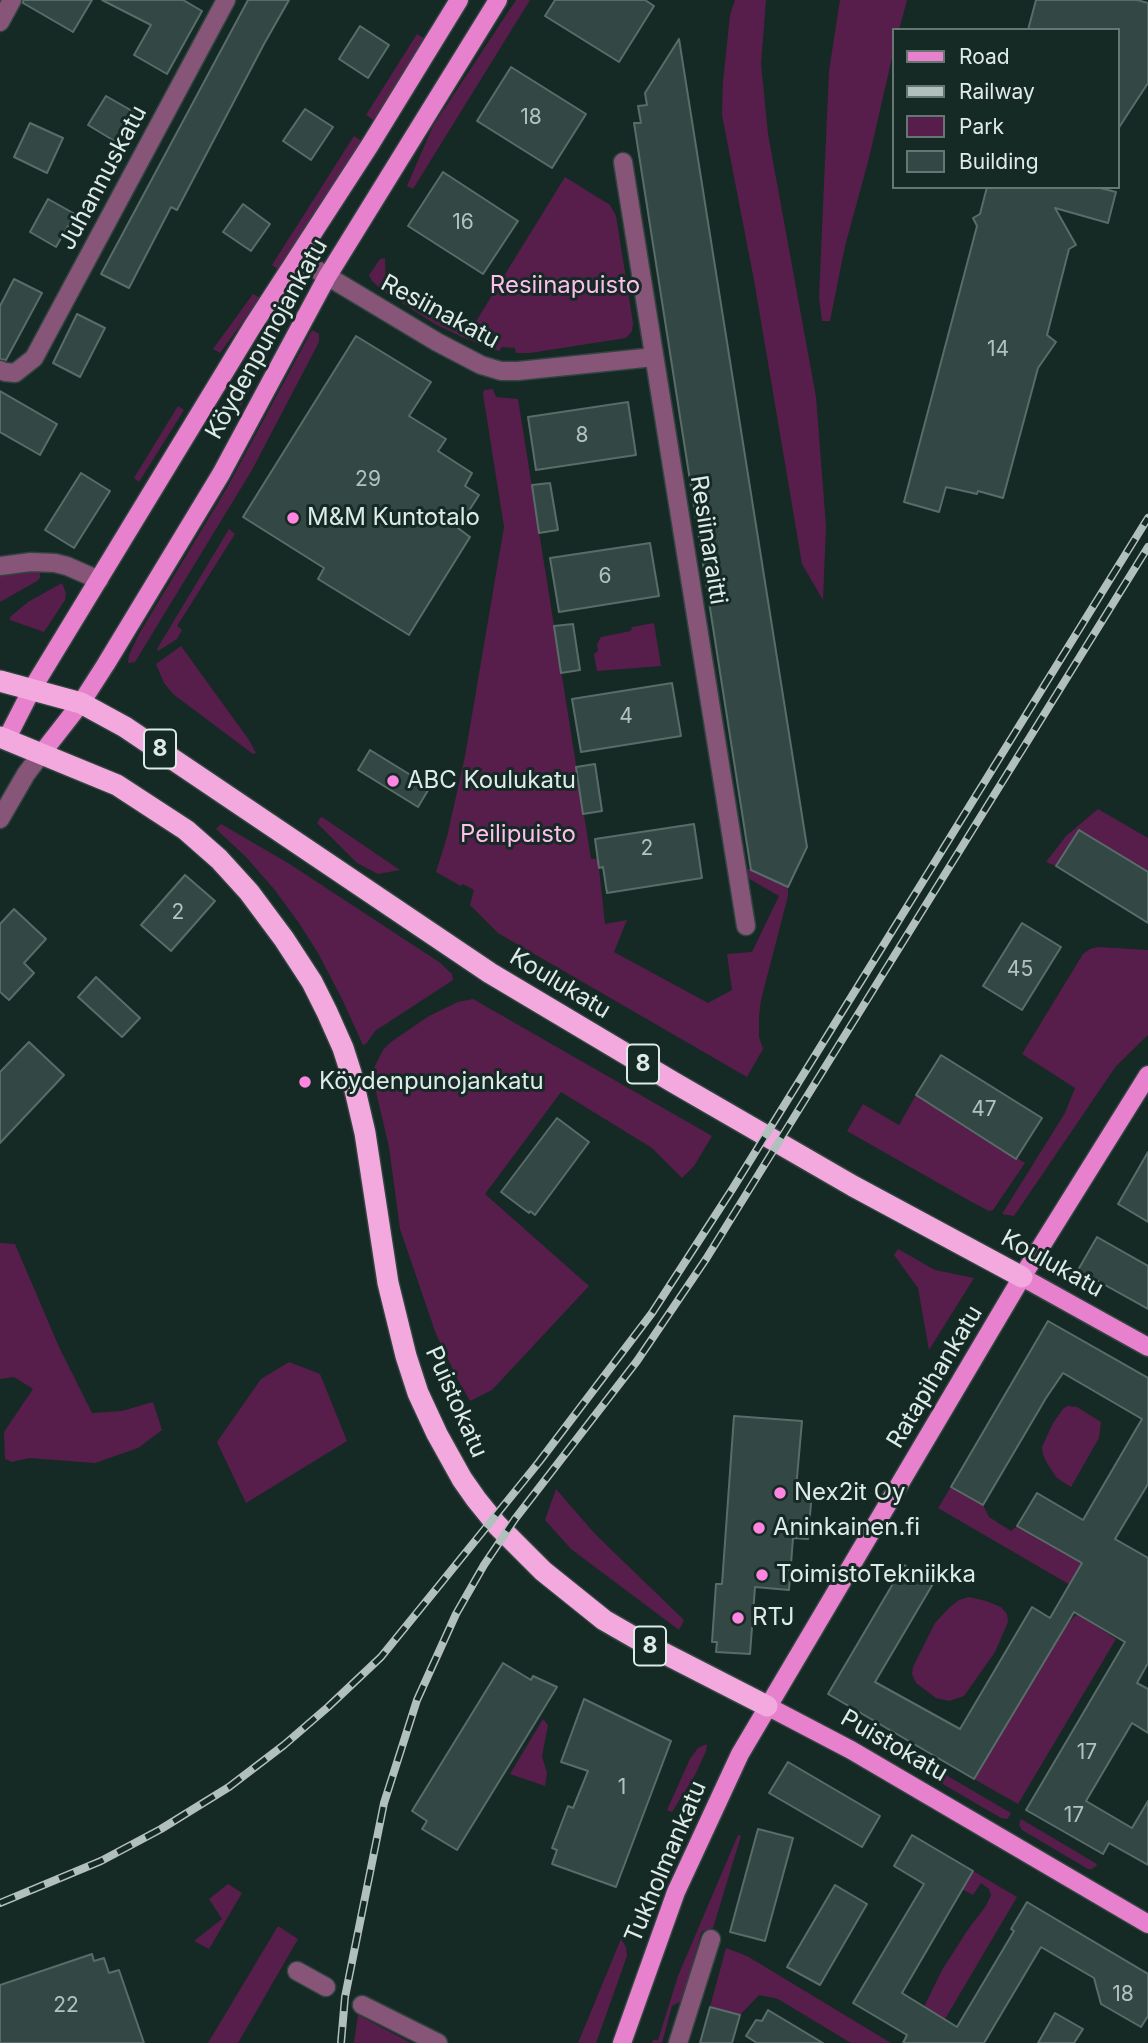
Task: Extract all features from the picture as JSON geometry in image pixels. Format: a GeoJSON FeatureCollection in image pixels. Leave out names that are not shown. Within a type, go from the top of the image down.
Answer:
{"type":"FeatureCollection","features":[{"type":"Feature","properties":{"kind":"highway","name":"8"},"geometry":{"type":"LineString","coordinates":[[0,681],[32,689]]}},
{"type":"Feature","properties":{"kind":"highway","name":"Koulukatu"},"geometry":{"type":"LineString","coordinates":[[32,689],[81,703],[125,727],[490,973],[853,1186],[1022,1277]]}},
{"type":"Feature","properties":{"kind":"highway","name":"8"},"geometry":{"type":"LineString","coordinates":[[2,742],[42,753]]}},
{"type":"Feature","properties":{"kind":"highway","name":"Puistokatu"},"geometry":{"type":"LineString","coordinates":[[42,753],[117,785],[186,830],[219,859],[249,892],[312,982],[343,1048],[351,1073],[365,1133],[388,1283],[406,1356],[418,1393],[437,1434],[476,1499],[543,1571],[604,1620],[767,1706]]}},
{"type":"Feature","properties":{"kind":"main road","name":"Köydenpunojankatu"},"geometry":{"type":"LineString","coordinates":[[2,742],[253,327],[370,145],[458,0]]}},
{"type":"Feature","properties":{"kind":"main road","name":"Köydenpunojankatu"},"geometry":{"type":"LineString","coordinates":[[42,753],[81,703],[221,474],[327,277],[498,0]]}},
{"type":"Feature","properties":{"kind":"main road","name":"Ratapihankatu"},"geometry":{"type":"LineString","coordinates":[[767,1706],[1022,1277],[1148,1075]]}},
{"type":"Feature","properties":{"kind":"main road","name":"Koulukatu"},"geometry":{"type":"LineString","coordinates":[[1022,1277],[1148,1347]]}},
{"type":"Feature","properties":{"kind":"main road","name":"Puistokatu"},"geometry":{"type":"LineString","coordinates":[[767,1706],[851,1750],[1148,1924]]}},
{"type":"Feature","properties":{"kind":"main road","name":"Tukholmankatu"},"geometry":{"type":"LineString","coordinates":[[622,2043],[676,1892],[735,1765],[767,1706]]}},
{"type":"Feature","properties":{"kind":"street"},"geometry":{"type":"LineString","coordinates":[[0,22],[12,0]]}},
{"type":"Feature","properties":{"kind":"street","name":"Juhannuskatu"},"geometry":{"type":"LineString","coordinates":[[7,371],[34,358],[226,0]]}},
{"type":"Feature","properties":{"kind":"street","name":"Resiinaraitti"},"geometry":{"type":"LineString","coordinates":[[623,162],[746,926]]}},
{"type":"Feature","properties":{"kind":"street","name":"Resiinakatu"},"geometry":{"type":"LineString","coordinates":[[297,258],[462,357],[501,371],[654,357]]}},
{"type":"Feature","properties":{"kind":"street"},"geometry":{"type":"LineString","coordinates":[[0,566],[31,562],[55,563],[99,580]]}},
{"type":"Feature","properties":{"kind":"street"},"geometry":{"type":"LineString","coordinates":[[0,819],[21,782],[42,753]]}},
{"type":"Feature","properties":{"kind":"street"},"geometry":{"type":"LineString","coordinates":[[678,2043],[711,1939]]}},
{"type":"Feature","properties":{"kind":"street"},"geometry":{"type":"LineString","coordinates":[[297,1971],[326,1987]]}},
{"type":"Feature","properties":{"kind":"street"},"geometry":{"type":"LineString","coordinates":[[362,2005],[438,2043]]}},
{"type":"Feature","properties":{"kind":"green space"},"geometry":{"type":"Polygon","coordinates":[[[516,0],[530,0],[413,189],[407,186],[433,126],[516,0]]]}},
{"type":"Feature","properties":{"kind":"green space"},"geometry":{"type":"Polygon","coordinates":[[[735,0],[766,0],[761,64],[768,134],[816,397],[826,526],[823,600],[802,564],[754,280],[722,115],[730,15],[735,0]]]}},
{"type":"Feature","properties":{"kind":"green space"},"geometry":{"type":"Polygon","coordinates":[[[840,0],[907,0],[900,28],[892,28],[892,58],[845,246],[830,321],[822,321],[819,297],[829,71],[840,0]]]}},
{"type":"Feature","properties":{"kind":"green space"},"geometry":{"type":"Polygon","coordinates":[[[417,34],[425,39],[375,121],[366,115],[417,34]]]}},
{"type":"Feature","properties":{"kind":"green space"},"geometry":{"type":"Polygon","coordinates":[[[354,136],[362,141],[280,271],[272,265],[354,136]]]}},
{"type":"Feature","properties":{"kind":"green space","name":"Resiinapuisto"},"geometry":{"type":"Polygon","coordinates":[[[565,177],[610,205],[616,216],[633,323],[632,331],[626,338],[530,353],[516,353],[515,348],[502,347],[499,351],[435,324],[372,281],[369,275],[380,259],[385,258],[386,287],[467,336],[565,177]]]}},
{"type":"Feature","properties":{"kind":"green space"},"geometry":{"type":"Polygon","coordinates":[[[253,294],[260,298],[220,353],[213,349],[253,294]]]}},
{"type":"Feature","properties":{"kind":"green space"},"geometry":{"type":"Polygon","coordinates":[[[270,324],[278,335],[241,406],[238,404],[270,324]]]}},
{"type":"Feature","properties":{"kind":"green space"},"geometry":{"type":"Polygon","coordinates":[[[312,330],[319,334],[319,342],[252,470],[135,662],[128,663],[139,634],[228,486],[312,330]]]}},
{"type":"Feature","properties":{"kind":"green space","name":"Peilipuisto"},"geometry":{"type":"Polygon","coordinates":[[[493,389],[496,397],[518,399],[591,859],[598,859],[605,924],[627,920],[614,952],[708,1003],[732,990],[727,954],[752,952],[779,896],[748,878],[744,871],[751,868],[788,887],[761,1000],[759,1037],[763,1049],[747,1077],[498,933],[470,905],[474,890],[436,872],[447,837],[465,756],[504,527],[483,394],[484,390],[493,389]]]}},
{"type":"Feature","properties":{"kind":"green space"},"geometry":{"type":"Polygon","coordinates":[[[178,406],[184,410],[139,482],[134,478],[178,406]]]}},
{"type":"Feature","properties":{"kind":"green space"},"geometry":{"type":"Polygon","coordinates":[[[229,529],[235,534],[177,626],[182,630],[177,639],[158,651],[157,649],[229,529]]]}},
{"type":"Feature","properties":{"kind":"green space"},"geometry":{"type":"Polygon","coordinates":[[[40,571],[37,581],[0,602],[0,576],[40,571]]]}},
{"type":"Feature","properties":{"kind":"green space"},"geometry":{"type":"Polygon","coordinates":[[[62,583],[66,593],[65,600],[44,632],[10,620],[10,617],[28,602],[62,583]]]}},
{"type":"Feature","properties":{"kind":"green space"},"geometry":{"type":"Polygon","coordinates":[[[654,623],[661,666],[597,671],[594,654],[598,651],[597,644],[601,637],[654,623]]]}},
{"type":"Feature","properties":{"kind":"green space"},"geometry":{"type":"Polygon","coordinates":[[[181,646],[256,753],[253,754],[173,694],[164,683],[156,664],[181,646]]]}},
{"type":"Feature","properties":{"kind":"green space"},"geometry":{"type":"Polygon","coordinates":[[[1098,809],[1148,838],[1148,872],[1080,830],[1056,866],[1046,862],[1066,836],[1098,809]]]}},
{"type":"Feature","properties":{"kind":"green space"},"geometry":{"type":"Polygon","coordinates":[[[321,817],[400,870],[378,874],[357,863],[317,823],[321,817]]]}},
{"type":"Feature","properties":{"kind":"green space"},"geometry":{"type":"Polygon","coordinates":[[[221,824],[288,863],[439,962],[452,974],[453,980],[375,1031],[363,1045],[318,953],[299,923],[245,856],[216,829],[221,824]]]}},
{"type":"Feature","properties":{"kind":"green space"},"geometry":{"type":"Polygon","coordinates":[[[1098,947],[1148,950],[1148,1035],[1116,1066],[1014,1216],[1002,1214],[1065,1113],[1075,1088],[1022,1054],[1083,954],[1098,947]]]}},
{"type":"Feature","properties":{"kind":"green space"},"geometry":{"type":"Polygon","coordinates":[[[473,999],[712,1136],[694,1166],[682,1178],[652,1148],[561,1092],[485,1194],[589,1286],[492,1390],[470,1401],[436,1334],[400,1229],[389,1147],[373,1070],[383,1050],[391,1042],[429,1016],[458,1002],[473,999]]]}},
{"type":"Feature","properties":{"kind":"green space"},"geometry":{"type":"Polygon","coordinates":[[[916,1095],[1025,1163],[993,1210],[989,1211],[970,1201],[847,1131],[863,1104],[899,1125],[916,1095]]]}},
{"type":"Feature","properties":{"kind":"green space"},"geometry":{"type":"Polygon","coordinates":[[[0,1243],[15,1244],[59,1347],[92,1413],[122,1411],[153,1402],[162,1430],[138,1448],[95,1463],[29,1458],[12,1462],[5,1459],[4,1432],[33,1389],[14,1377],[0,1379],[0,1243]]]}},
{"type":"Feature","properties":{"kind":"green space"},"geometry":{"type":"Polygon","coordinates":[[[898,1249],[935,1270],[974,1278],[929,1350],[918,1288],[894,1255],[898,1249]]]}},
{"type":"Feature","properties":{"kind":"green space"},"geometry":{"type":"Polygon","coordinates":[[[289,1362],[320,1374],[347,1441],[246,1503],[217,1442],[261,1379],[289,1362]]]}},
{"type":"Feature","properties":{"kind":"green space"},"geometry":{"type":"Polygon","coordinates":[[[1067,1406],[1077,1407],[1101,1422],[1099,1438],[1071,1487],[1057,1478],[1043,1455],[1042,1447],[1053,1423],[1067,1406]]]}},
{"type":"Feature","properties":{"kind":"green space"},"geometry":{"type":"Polygon","coordinates":[[[951,1487],[983,1505],[989,1517],[1011,1531],[1017,1526],[1097,1572],[1084,1593],[938,1508],[951,1487]]]}},
{"type":"Feature","properties":{"kind":"green space"},"geometry":{"type":"Polygon","coordinates":[[[556,1489],[595,1534],[684,1620],[679,1630],[571,1549],[545,1520],[556,1489]]]}},
{"type":"Feature","properties":{"kind":"green space"},"geometry":{"type":"Polygon","coordinates":[[[969,1597],[1001,1607],[1007,1614],[1008,1622],[995,1652],[964,1696],[949,1701],[936,1698],[916,1683],[912,1674],[913,1667],[935,1623],[959,1600],[969,1597]]]}},
{"type":"Feature","properties":{"kind":"green space"},"geometry":{"type":"Polygon","coordinates":[[[1077,1614],[1116,1639],[1018,1804],[974,1779],[1065,1626],[1077,1614]]]}},
{"type":"Feature","properties":{"kind":"green space"},"geometry":{"type":"Polygon","coordinates":[[[543,1719],[548,1725],[542,1756],[547,1773],[545,1786],[510,1774],[543,1719]]]}},
{"type":"Feature","properties":{"kind":"green space"},"geometry":{"type":"Polygon","coordinates":[[[872,1732],[1011,1813],[1010,1815],[1007,1819],[1001,1818],[876,1745],[870,1740],[872,1732]]]}},
{"type":"Feature","properties":{"kind":"green space"},"geometry":{"type":"Polygon","coordinates":[[[707,1744],[695,1775],[672,1812],[667,1810],[690,1759],[698,1748],[707,1744]]]}},
{"type":"Feature","properties":{"kind":"green space"},"geometry":{"type":"Polygon","coordinates":[[[1021,1819],[1097,1864],[1096,1866],[1088,1869],[1022,1830],[1019,1825],[1021,1819]]]}},
{"type":"Feature","properties":{"kind":"green space"},"geometry":{"type":"Polygon","coordinates":[[[738,1835],[741,1836],[713,1928],[701,1933],[683,2000],[672,2006],[662,2043],[652,2043],[653,2040],[658,2040],[678,1976],[738,1835]]]}},
{"type":"Feature","properties":{"kind":"green space"},"geometry":{"type":"Polygon","coordinates":[[[973,1871],[1017,1897],[945,2019],[924,2007],[942,1970],[991,1895],[989,1889],[981,1883],[973,1895],[962,1889],[973,1871]]]}},
{"type":"Feature","properties":{"kind":"green space"},"geometry":{"type":"Polygon","coordinates":[[[228,1884],[242,1893],[209,1949],[194,1941],[222,1919],[209,1899],[228,1884]]]}},
{"type":"Feature","properties":{"kind":"green space"},"geometry":{"type":"Polygon","coordinates":[[[278,1926],[298,1939],[238,2043],[208,2043],[278,1926]]]}},
{"type":"Feature","properties":{"kind":"green space"},"geometry":{"type":"Polygon","coordinates":[[[621,1939],[627,1956],[596,2043],[578,2043],[621,1939]]]}},
{"type":"Feature","properties":{"kind":"green space"},"geometry":{"type":"Polygon","coordinates":[[[726,1948],[747,1956],[891,2043],[851,2043],[778,1999],[759,1995],[740,2015],[710,2007],[726,1948]]]}},
{"type":"Feature","properties":{"kind":"green space"},"geometry":{"type":"Polygon","coordinates":[[[358,2015],[411,2043],[354,2043],[358,2015]]]}},
{"type":"Feature","properties":{"kind":"building"},"geometry":{"type":"Polygon","coordinates":[[[23,0],[92,0],[73,32],[23,3],[23,0]]]}},
{"type":"Feature","properties":{"kind":"building"},"geometry":{"type":"Polygon","coordinates":[[[102,0],[183,0],[202,11],[167,74],[134,55],[151,25],[102,0]]]}},
{"type":"Feature","properties":{"kind":"building"},"geometry":{"type":"Polygon","coordinates":[[[248,0],[289,0],[177,210],[171,207],[129,288],[101,274],[248,0]]]}},
{"type":"Feature","properties":{"kind":"building"},"geometry":{"type":"Polygon","coordinates":[[[555,0],[645,0],[654,6],[619,62],[545,16],[555,0]]]}},
{"type":"Feature","properties":{"kind":"building"},"geometry":{"type":"Polygon","coordinates":[[[1036,0],[1137,0],[1148,3],[1148,83],[1120,126],[1120,28],[1029,28],[1036,0]]]}},
{"type":"Feature","properties":{"kind":"building"},"geometry":{"type":"Polygon","coordinates":[[[360,26],[389,45],[368,78],[339,59],[360,26]]]}},
{"type":"Feature","properties":{"kind":"building"},"geometry":{"type":"Polygon","coordinates":[[[679,39],[807,847],[788,887],[751,870],[634,123],[641,123],[638,106],[647,105],[645,93],[679,39]]]}},
{"type":"Feature","properties":{"kind":"building"},"geometry":{"type":"Polygon","coordinates":[[[511,67],[586,114],[552,168],[477,121],[511,67]]]}},
{"type":"Feature","properties":{"kind":"building"},"geometry":{"type":"Polygon","coordinates":[[[106,96],[134,112],[116,142],[88,125],[106,96]]]}},
{"type":"Feature","properties":{"kind":"building"},"geometry":{"type":"Polygon","coordinates":[[[305,109],[333,127],[311,160],[283,141],[305,109]]]}},
{"type":"Feature","properties":{"kind":"building"},"geometry":{"type":"Polygon","coordinates":[[[30,123],[63,138],[47,173],[14,157],[30,123]]]}},
{"type":"Feature","properties":{"kind":"building"},"geometry":{"type":"Polygon","coordinates":[[[443,172],[518,221],[483,274],[408,226],[443,172]]]}},
{"type":"Feature","properties":{"kind":"building"},"geometry":{"type":"Polygon","coordinates":[[[986,189],[1104,189],[1116,192],[1108,223],[1055,208],[1076,245],[1069,249],[1047,335],[1056,342],[1038,368],[1003,498],[978,491],[977,494],[946,487],[939,512],[904,502],[977,226],[973,218],[980,214],[986,189]]]}},
{"type":"Feature","properties":{"kind":"building"},"geometry":{"type":"Polygon","coordinates":[[[48,199],[75,214],[56,247],[30,232],[48,199]]]}},
{"type":"Feature","properties":{"kind":"building"},"geometry":{"type":"Polygon","coordinates":[[[243,204],[270,224],[251,251],[223,232],[243,204]]]}},
{"type":"Feature","properties":{"kind":"building"},"geometry":{"type":"Polygon","coordinates":[[[14,279],[42,293],[6,360],[0,359],[0,306],[14,279]]]}},
{"type":"Feature","properties":{"kind":"building"},"geometry":{"type":"Polygon","coordinates":[[[77,314],[105,328],[80,377],[53,363],[77,314]]]}},
{"type":"Feature","properties":{"kind":"building"},"geometry":{"type":"Polygon","coordinates":[[[356,336],[431,382],[409,416],[446,439],[438,451],[472,473],[465,486],[479,495],[458,528],[470,537],[409,635],[318,579],[324,568],[243,517],[356,336]]]}},
{"type":"Feature","properties":{"kind":"building"},"geometry":{"type":"Polygon","coordinates":[[[0,391],[57,424],[40,455],[0,432],[0,391]]]}},
{"type":"Feature","properties":{"kind":"building"},"geometry":{"type":"Polygon","coordinates":[[[628,402],[636,455],[536,470],[528,417],[628,402]]]}},
{"type":"Feature","properties":{"kind":"building"},"geometry":{"type":"Polygon","coordinates":[[[81,473],[110,491],[74,548],[45,530],[81,473]]]}},
{"type":"Feature","properties":{"kind":"building"},"geometry":{"type":"Polygon","coordinates":[[[550,483],[558,530],[539,533],[532,485],[550,483]]]}},
{"type":"Feature","properties":{"kind":"building"},"geometry":{"type":"Polygon","coordinates":[[[650,543],[659,596],[559,612],[550,558],[650,543]]]}},
{"type":"Feature","properties":{"kind":"building"},"geometry":{"type":"Polygon","coordinates":[[[573,624],[580,670],[561,673],[554,626],[573,624]]]}},
{"type":"Feature","properties":{"kind":"building"},"geometry":{"type":"Polygon","coordinates":[[[672,683],[681,736],[581,752],[572,699],[672,683]]]}},
{"type":"Feature","properties":{"kind":"building"},"geometry":{"type":"Polygon","coordinates":[[[370,750],[430,787],[418,807],[358,770],[370,750]]]}},
{"type":"Feature","properties":{"kind":"building"},"geometry":{"type":"Polygon","coordinates":[[[595,764],[602,811],[583,814],[576,767],[595,764]]]}},
{"type":"Feature","properties":{"kind":"building"},"geometry":{"type":"Polygon","coordinates":[[[694,824],[702,878],[607,893],[603,867],[599,868],[595,839],[694,824]]]}},
{"type":"Feature","properties":{"kind":"building"},"geometry":{"type":"Polygon","coordinates":[[[1079,830],[1148,872],[1148,923],[1056,866],[1079,830]]]}},
{"type":"Feature","properties":{"kind":"building"},"geometry":{"type":"Polygon","coordinates":[[[185,875],[215,901],[171,951],[141,925],[185,875]]]}},
{"type":"Feature","properties":{"kind":"building"},"geometry":{"type":"Polygon","coordinates":[[[14,909],[46,939],[24,963],[34,973],[9,1000],[0,992],[0,924],[14,909]]]}},
{"type":"Feature","properties":{"kind":"building"},"geometry":{"type":"Polygon","coordinates":[[[1022,923],[1061,947],[1022,1010],[983,986],[1022,923]]]}},
{"type":"Feature","properties":{"kind":"building"},"geometry":{"type":"Polygon","coordinates":[[[96,977],[140,1018],[122,1037],[78,997],[96,977]]]}},
{"type":"Feature","properties":{"kind":"building"},"geometry":{"type":"Polygon","coordinates":[[[29,1042],[64,1075],[0,1143],[0,1072],[29,1042]]]}},
{"type":"Feature","properties":{"kind":"building"},"geometry":{"type":"Polygon","coordinates":[[[941,1055],[1042,1118],[1016,1159],[916,1095],[941,1055]]]}},
{"type":"Feature","properties":{"kind":"building"},"geometry":{"type":"Polygon","coordinates":[[[557,1118],[589,1142],[535,1215],[501,1192],[557,1118]]]}},
{"type":"Feature","properties":{"kind":"building"},"geometry":{"type":"Polygon","coordinates":[[[1148,1152],[1148,1222],[1118,1204],[1148,1152]]]}},
{"type":"Feature","properties":{"kind":"building"},"geometry":{"type":"Polygon","coordinates":[[[1097,1237],[1148,1266],[1148,1309],[1078,1270],[1097,1237]]]}},
{"type":"Feature","properties":{"kind":"building"},"geometry":{"type":"Polygon","coordinates":[[[1048,1321],[1148,1378],[1148,1484],[1115,1539],[1148,1558],[1148,1663],[1137,1683],[1148,1689],[1148,1733],[1132,1723],[1086,1801],[1132,1828],[1148,1801],[1148,1865],[1109,1843],[1103,1854],[1026,1810],[1125,1642],[1074,1612],[974,1779],[828,1694],[904,1565],[934,1582],[875,1682],[960,1729],[1032,1607],[1050,1618],[1082,1563],[1017,1526],[1037,1493],[1083,1520],[1142,1419],[1063,1373],[983,1505],[951,1487],[1048,1321]]]}},
{"type":"Feature","properties":{"kind":"building"},"geometry":{"type":"Polygon","coordinates":[[[734,1416],[802,1421],[796,1489],[812,1491],[808,1539],[793,1538],[789,1590],[755,1587],[750,1654],[716,1652],[717,1642],[712,1642],[716,1584],[722,1584],[734,1416]]]}},
{"type":"Feature","properties":{"kind":"building"},"geometry":{"type":"Polygon","coordinates":[[[503,1663],[531,1680],[533,1676],[557,1687],[457,1850],[422,1829],[427,1821],[412,1811],[503,1663]]]}},
{"type":"Feature","properties":{"kind":"building"},"geometry":{"type":"Polygon","coordinates":[[[584,1699],[671,1741],[616,1887],[552,1864],[557,1850],[552,1848],[568,1806],[573,1808],[588,1771],[561,1762],[584,1699]]]}},
{"type":"Feature","properties":{"kind":"building"},"geometry":{"type":"Polygon","coordinates":[[[788,1762],[880,1816],[862,1847],[769,1793],[788,1762]]]}},
{"type":"Feature","properties":{"kind":"building"},"geometry":{"type":"Polygon","coordinates":[[[758,1829],[793,1838],[765,1941],[730,1932],[758,1829]]]}},
{"type":"Feature","properties":{"kind":"building"},"geometry":{"type":"Polygon","coordinates":[[[912,1835],[973,1871],[902,1993],[957,2027],[1014,1931],[1011,1929],[1027,1902],[1148,1974],[1148,2016],[1141,2027],[1101,2004],[1094,1978],[1041,1947],[984,2043],[903,2043],[907,2035],[853,2003],[924,1884],[894,1866],[912,1835]]]}},
{"type":"Feature","properties":{"kind":"building"},"geometry":{"type":"Polygon","coordinates":[[[835,1885],[867,1904],[820,1985],[787,1967],[835,1885]]]}},
{"type":"Feature","properties":{"kind":"building"},"geometry":{"type":"Polygon","coordinates":[[[92,1954],[94,1961],[104,1958],[109,1973],[119,1970],[144,2043],[0,2043],[0,1985],[92,1954]]]}},
{"type":"Feature","properties":{"kind":"building"},"geometry":{"type":"Polygon","coordinates":[[[710,2007],[740,2015],[732,2043],[700,2043],[710,2007]]]}},
{"type":"Feature","properties":{"kind":"building"},"geometry":{"type":"Polygon","coordinates":[[[768,2010],[823,2043],[757,2043],[746,2036],[756,2020],[762,2021],[768,2010]]]}},
{"type":"Feature","properties":{"kind":"building"},"geometry":{"type":"Polygon","coordinates":[[[1055,2013],[1083,2029],[1074,2043],[1038,2043],[1055,2013]]]}},
{"type":"Feature","properties":{"kind":"railway"},"geometry":{"type":"LineString","coordinates":[[0,1903],[101,1861],[161,1829],[229,1787],[284,1745],[381,1657],[539,1462],[652,1313],[733,1188],[1148,518]]}},
{"type":"Feature","properties":{"kind":"railway"},"geometry":{"type":"LineString","coordinates":[[341,2043],[345,1997],[384,1803],[417,1700],[456,1614],[515,1519],[637,1361],[706,1259],[1148,547]]}},
{"type":"Feature","properties":{"kind":"place","name":"M&M Kuntotalo"},"geometry":{"type":"Point","coordinates":[293,518]}},
{"type":"Feature","properties":{"kind":"place","name":"ABC Koulukatu"},"geometry":{"type":"Point","coordinates":[393,781]}},
{"type":"Feature","properties":{"kind":"place","name":"Köydenpunojankatu"},"geometry":{"type":"Point","coordinates":[305,1082]}},
{"type":"Feature","properties":{"kind":"place","name":"Nex2it Oy"},"geometry":{"type":"Point","coordinates":[780,1493]}},
{"type":"Feature","properties":{"kind":"place","name":"Aninkainen.fi"},"geometry":{"type":"Point","coordinates":[759,1528]}},
{"type":"Feature","properties":{"kind":"place","name":"ToimistoTekniikka"},"geometry":{"type":"Point","coordinates":[762,1575]}},
{"type":"Feature","properties":{"kind":"place","name":"RTJ"},"geometry":{"type":"Point","coordinates":[738,1618]}}]}
